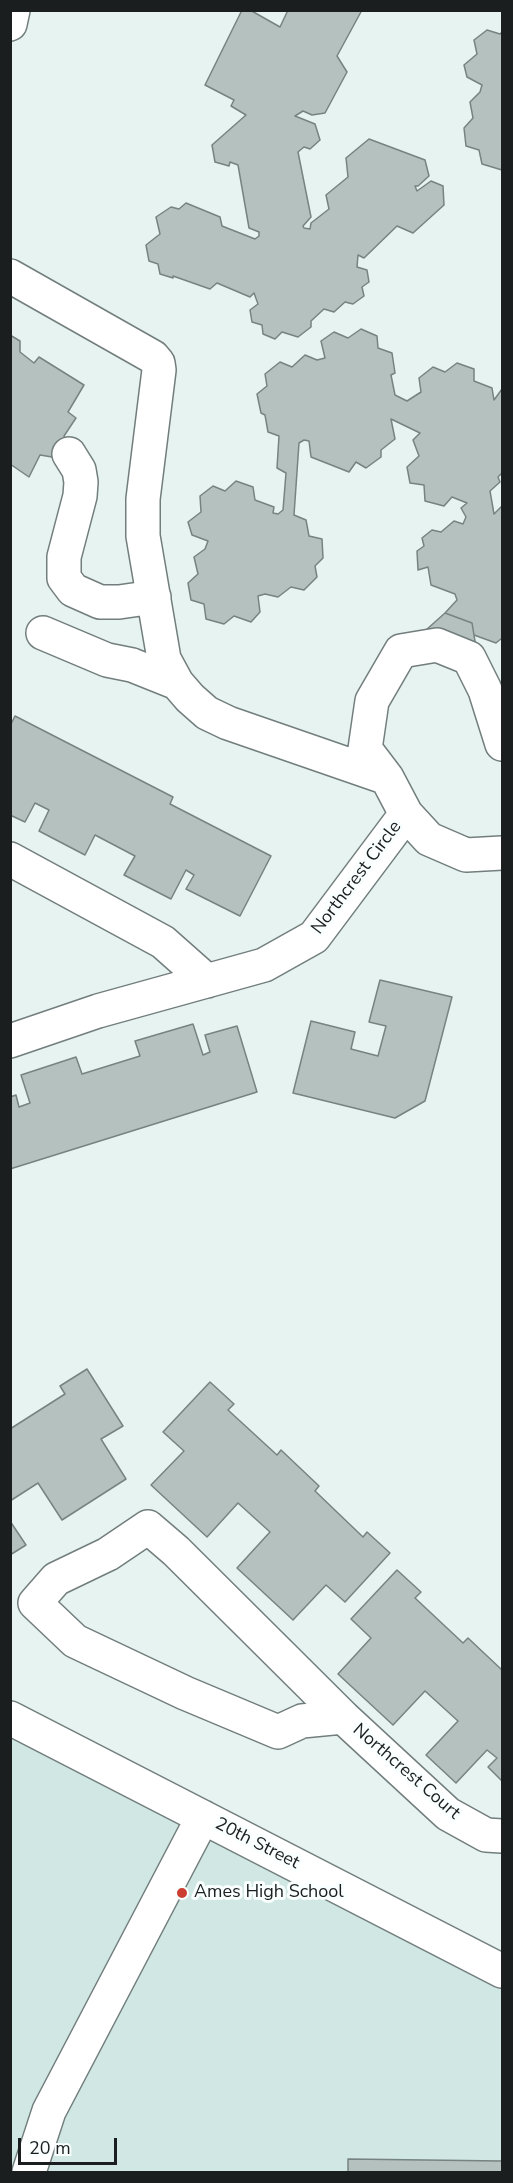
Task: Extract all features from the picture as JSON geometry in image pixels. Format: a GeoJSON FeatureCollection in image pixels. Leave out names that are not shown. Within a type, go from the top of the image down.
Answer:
{"type":"FeatureCollection","features":[{"type":"Feature","properties":{"kind":"street"},"geometry":{"type":"LineString","coordinates":[[10,24],[13,10]]}},
{"type":"Feature","properties":{"kind":"street"},"geometry":{"type":"LineString","coordinates":[[10,276],[153,357],[158,363],[143,499],[143,536],[164,659],[177,683],[207,713],[228,723],[387,778]]}},
{"type":"Feature","properties":{"kind":"street"},"geometry":{"type":"LineString","coordinates":[[69,454],[79,470],[81,482],[80,496],[64,557],[64,578],[73,590],[100,602],[154,597]]}},
{"type":"Feature","properties":{"kind":"street"},"geometry":{"type":"LineString","coordinates":[[43,633],[107,660],[132,665],[177,683]]}},
{"type":"Feature","properties":{"kind":"street","name":"Northcrest Circle"},"geometry":{"type":"LineString","coordinates":[[502,744],[485,690],[469,658],[437,645],[401,651],[372,701],[365,749],[387,778],[406,814],[429,839],[466,855],[502,853]]}},
{"type":"Feature","properties":{"kind":"street","name":"Northcrest Circle"},"geometry":{"type":"LineString","coordinates":[[10,1041],[98,1011],[264,965],[314,937],[406,814]]}},
{"type":"Feature","properties":{"kind":"street"},"geometry":{"type":"LineString","coordinates":[[10,859],[164,942],[207,981]]}},
{"type":"Feature","properties":{"kind":"street","name":"Northcrest Court"},"geometry":{"type":"LineString","coordinates":[[343,1717],[302,1721],[278,1732],[185,1693],[75,1641],[35,1603],[56,1579],[108,1554],[148,1527],[176,1551],[343,1717],[448,1814],[486,1834],[502,1836]]}},
{"type":"Feature","properties":{"kind":"street","name":"20th Street"},"geometry":{"type":"LineString","coordinates":[[10,1718],[502,1971]]}},
{"type":"Feature","properties":{"kind":"street"},"geometry":{"type":"LineString","coordinates":[[29,2172],[49,2111],[203,1816]]}},
{"type":"Feature","properties":{"kind":"shaded area","name":"Ames High School"},"geometry":{"type":"Polygon","coordinates":[[[10,1718],[502,1970],[502,2172],[11,2172],[10,1718]]]}},
{"type":"Feature","properties":{"kind":"building"},"geometry":{"type":"Polygon","coordinates":[[[242,10],[250,10],[280,27],[288,10],[362,10],[337,56],[347,72],[325,113],[312,115],[303,111],[295,116],[315,124],[320,140],[310,149],[304,147],[298,152],[311,217],[303,226],[304,228],[310,229],[311,223],[329,209],[326,195],[348,177],[346,158],[369,139],[425,160],[429,176],[415,186],[417,191],[431,181],[443,186],[444,205],[413,233],[397,226],[364,258],[358,255],[357,267],[367,270],[369,282],[362,287],[364,296],[353,304],[345,302],[334,312],[324,309],[311,321],[311,327],[298,337],[282,332],[275,339],[263,334],[262,325],[252,322],[250,310],[258,304],[254,293],[250,297],[217,283],[210,289],[173,276],[173,278],[160,274],[158,264],[149,261],[146,245],[160,234],[156,217],[171,207],[179,209],[186,203],[220,217],[222,226],[255,239],[259,236],[259,232],[249,228],[238,165],[230,162],[229,166],[215,162],[212,145],[246,115],[231,106],[234,100],[205,85],[242,10]]]}},
{"type":"Feature","properties":{"kind":"building"},"geometry":{"type":"Polygon","coordinates":[[[487,30],[500,34],[502,32],[502,170],[482,164],[479,150],[466,146],[464,128],[473,118],[470,102],[480,92],[482,85],[467,77],[464,65],[477,54],[474,40],[487,30]]]}},
{"type":"Feature","properties":{"kind":"building"},"geometry":{"type":"Polygon","coordinates":[[[361,329],[377,336],[378,348],[392,353],[395,373],[391,375],[395,395],[407,401],[421,392],[419,378],[433,367],[445,372],[457,363],[474,369],[474,381],[492,388],[494,400],[502,389],[502,473],[498,477],[500,482],[490,491],[494,514],[502,506],[502,638],[496,643],[474,635],[472,623],[445,613],[457,600],[455,594],[431,585],[428,567],[418,570],[417,551],[424,546],[422,538],[432,530],[441,532],[454,521],[463,524],[466,517],[461,508],[467,503],[452,497],[444,506],[425,501],[424,485],[410,483],[407,467],[419,456],[413,440],[420,433],[391,419],[395,439],[381,450],[381,457],[366,468],[356,462],[349,472],[311,457],[309,441],[304,440],[299,443],[294,515],[306,520],[309,536],[322,539],[323,558],[315,566],[317,577],[304,590],[291,587],[278,597],[265,594],[258,596],[260,612],[251,622],[234,616],[224,624],[206,619],[204,604],[191,600],[188,583],[198,574],[194,557],[205,549],[208,541],[192,535],[188,522],[201,512],[200,496],[213,486],[225,491],[236,481],[253,487],[255,500],[274,507],[273,513],[278,514],[283,510],[286,473],[277,468],[279,436],[268,432],[265,415],[261,413],[257,394],[267,386],[265,374],[280,362],[292,367],[305,355],[317,360],[325,358],[321,341],[334,332],[348,338],[361,329]]]}},
{"type":"Feature","properties":{"kind":"building"},"geometry":{"type":"Polygon","coordinates":[[[10,335],[20,341],[20,352],[34,363],[39,357],[84,385],[68,412],[76,418],[64,436],[67,444],[58,458],[40,455],[29,477],[10,464],[10,335]]]}},
{"type":"Feature","properties":{"kind":"building"},"geometry":{"type":"Polygon","coordinates":[[[445,613],[472,623],[478,659],[417,638],[445,613]]]}},
{"type":"Feature","properties":{"kind":"building"},"geometry":{"type":"Polygon","coordinates":[[[15,716],[173,797],[170,804],[271,856],[240,916],[186,889],[194,875],[186,870],[171,899],[124,875],[135,856],[95,835],[85,855],[39,831],[49,810],[35,803],[25,822],[10,815],[10,726],[15,716]]]}},
{"type":"Feature","properties":{"kind":"building"},"geometry":{"type":"Polygon","coordinates":[[[380,980],[452,997],[425,1101],[395,1118],[293,1093],[311,1021],[355,1032],[351,1049],[378,1056],[386,1026],[369,1022],[380,980]]]}},
{"type":"Feature","properties":{"kind":"building"},"geometry":{"type":"Polygon","coordinates":[[[193,1024],[203,1055],[210,1052],[205,1035],[237,1026],[257,1092],[10,1169],[10,1097],[16,1095],[19,1107],[30,1103],[21,1075],[76,1057],[82,1074],[140,1056],[135,1041],[193,1024]]]}},
{"type":"Feature","properties":{"kind":"building"},"geometry":{"type":"Polygon","coordinates":[[[87,1369],[123,1426],[101,1439],[126,1479],[62,1520],[38,1483],[10,1501],[10,1429],[65,1394],[60,1386],[87,1369]]]}},
{"type":"Feature","properties":{"kind":"building"},"geometry":{"type":"Polygon","coordinates":[[[210,1382],[234,1404],[228,1410],[277,1455],[281,1450],[319,1486],[315,1491],[363,1537],[367,1532],[390,1553],[345,1602],[326,1585],[293,1620],[237,1568],[270,1532],[238,1503],[207,1537],[151,1485],[184,1451],[163,1432],[210,1382]]]}},
{"type":"Feature","properties":{"kind":"building"},"geometry":{"type":"Polygon","coordinates":[[[10,1521],[26,1545],[10,1555],[10,1521]]]}},
{"type":"Feature","properties":{"kind":"building"},"geometry":{"type":"Polygon","coordinates":[[[397,1570],[421,1592],[415,1598],[463,1643],[468,1638],[502,1670],[502,1781],[488,1767],[497,1758],[487,1750],[456,1783],[426,1755],[458,1721],[425,1691],[393,1725],[338,1674],[371,1638],[351,1619],[397,1570]]]}},
{"type":"Feature","properties":{"kind":"building"},"geometry":{"type":"Polygon","coordinates":[[[348,2159],[502,2161],[502,2172],[348,2172],[348,2159]]]}},
{"type":"Feature","properties":{"kind":"place","name":"Ames High School"},"geometry":{"type":"Point","coordinates":[182,1893]}}]}
